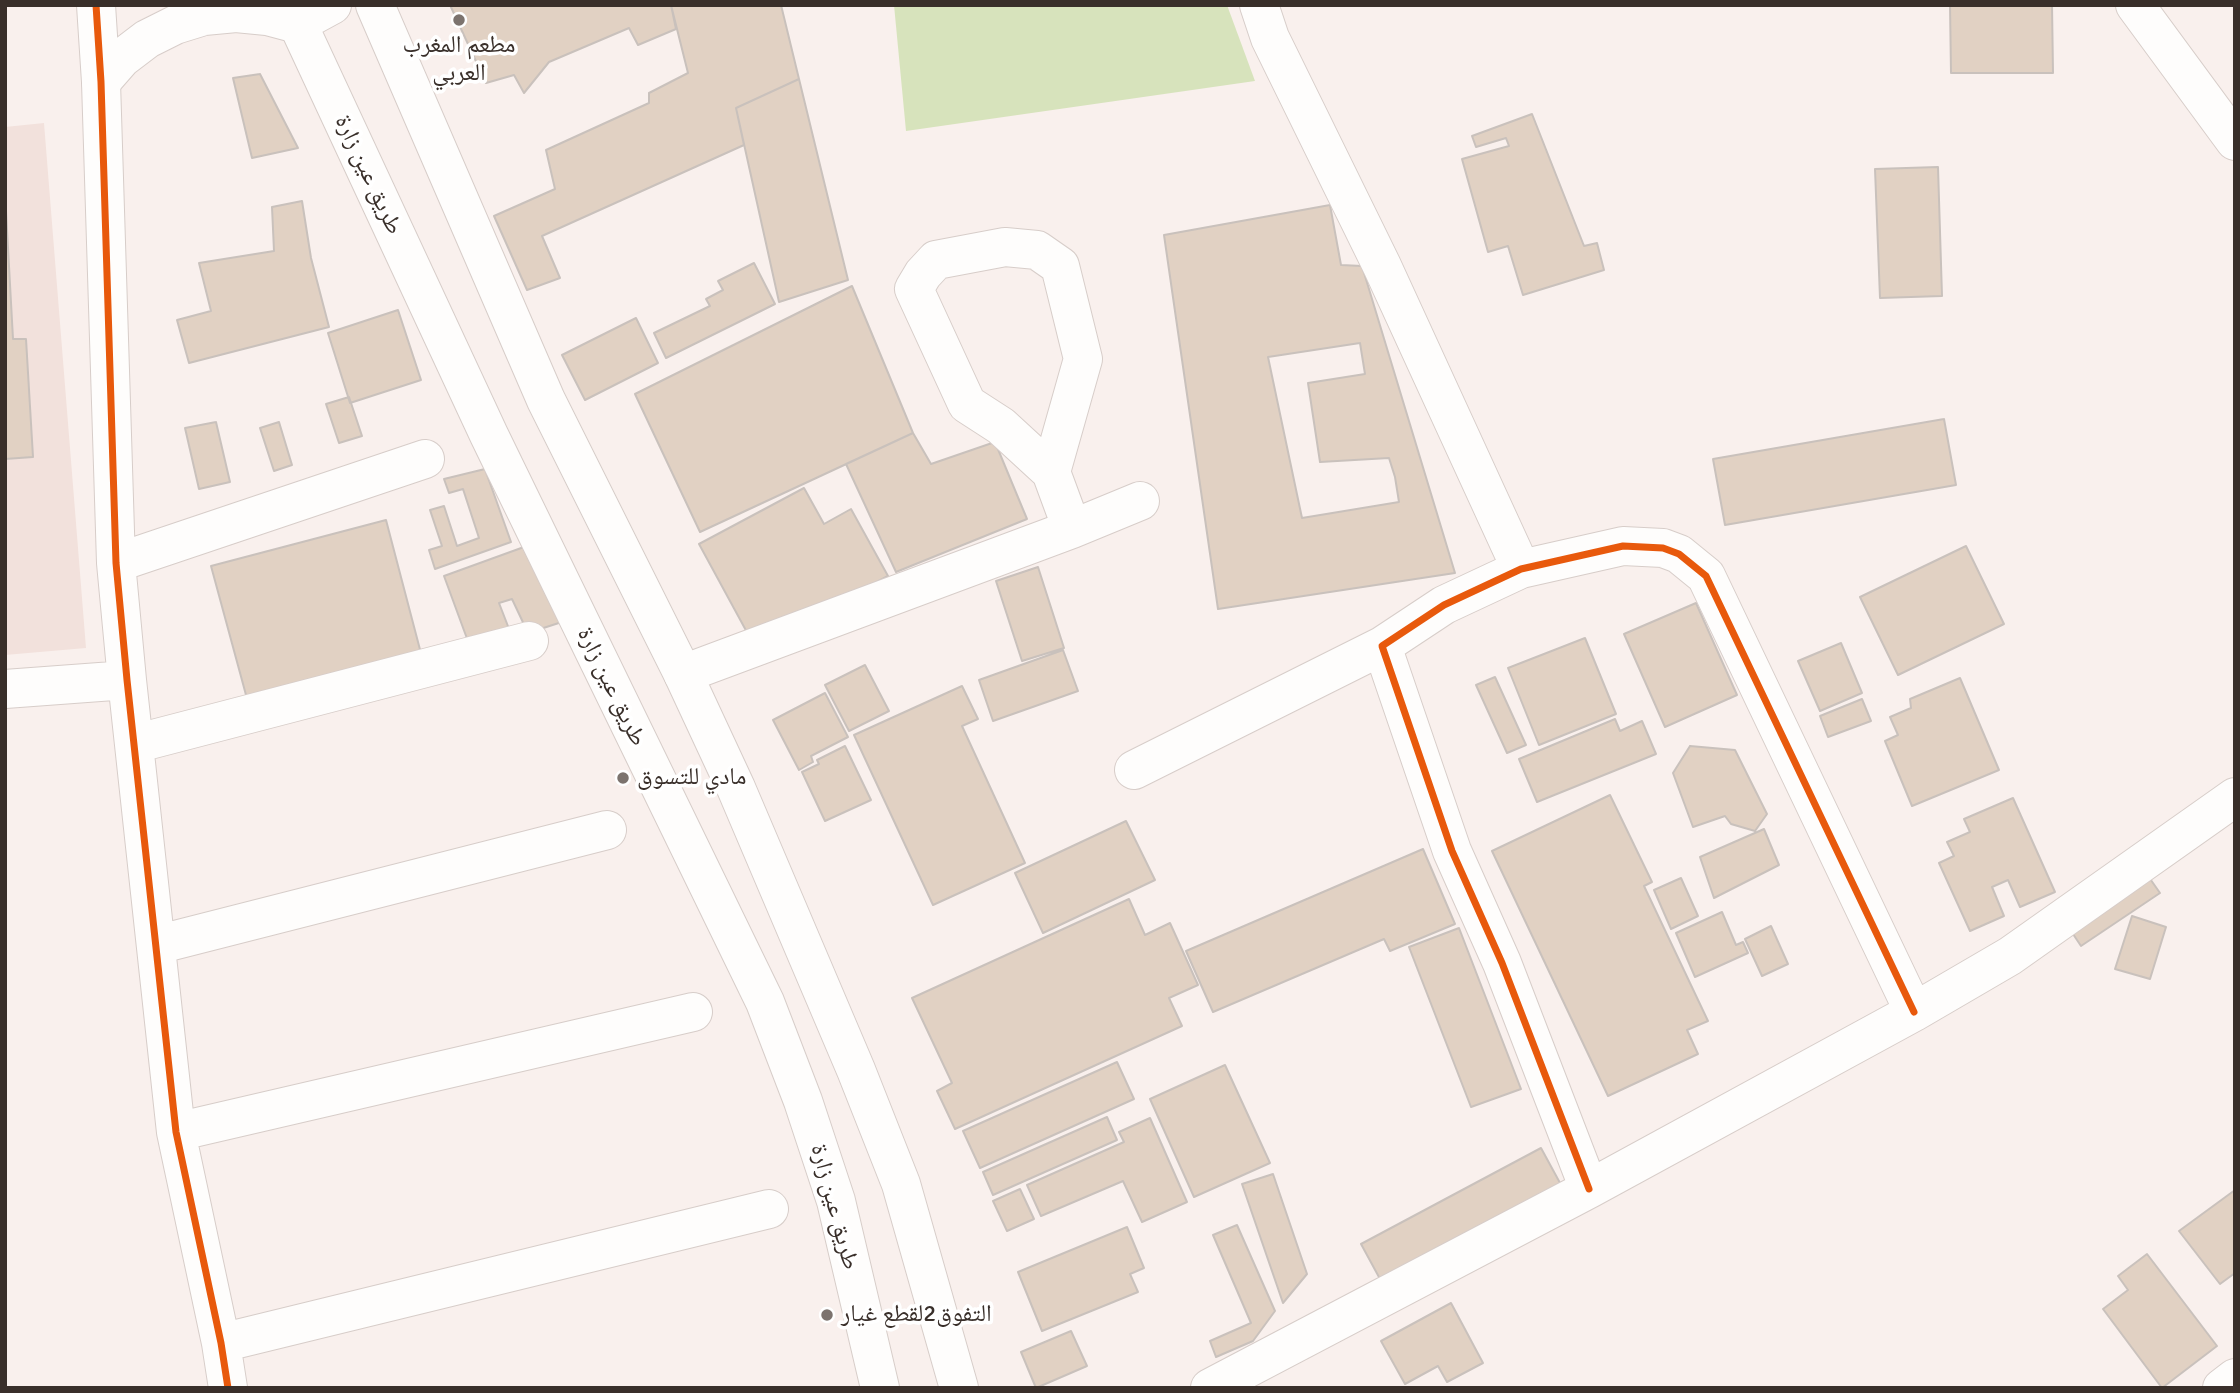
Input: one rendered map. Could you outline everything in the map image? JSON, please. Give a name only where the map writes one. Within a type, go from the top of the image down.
[{"type":"street","points":[[102,82],[122,58],[147,39],[174,25],[205,16],[236,13],[267,16],[293,14],[332,5]]},
{"type":"street","points":[[375,5],[546,400],[683,674],[736,788],[861,1083],[901,1184],[959,1388]]},
{"type":"street","points":[[1259,5],[1270,38],[1382,266],[1521,569]]},
{"type":"street","points":[[2135,5],[2235,141]]},
{"type":"street","points":[[101,10],[116,562],[176,1132],[228,1388]]},
{"type":"street","name":"طريق عين زارة","points":[[293,14],[489,435],[765,1002],[803,1101],[836,1201],[880,1388]]},
{"type":"street","points":[[1051,472],[1083,359],[1060,266],[1037,250],[1005,247],[936,260],[914,289],[967,404],[1001,426],[1051,472],[1072,529]]},
{"type":"street","points":[[116,562],[425,459]]},
{"type":"street","points":[[683,674],[1072,529],[1140,501]]},
{"type":"street","points":[[1134,770],[1382,646],[1444,606],[1521,569],[1623,547],[1663,548],[1679,554],[1706,576],[1913,1012]]},
{"type":"street","points":[[134,744],[529,641]]},
{"type":"street","points":[[1382,646],[1452,851],[1502,963],[1589,1189]]},
{"type":"street","points":[[5,689],[127,680]]},
{"type":"street","points":[[1210,1388],[1589,1189],[1913,1012],[2010,956],[2235,797]]},
{"type":"street","points":[[156,945],[607,830]]},
{"type":"street","points":[[176,1132],[693,1012]]},
{"type":"street","points":[[221,1343],[769,1209]]},
{"type":"street","points":[[2222,1388],[2235,1378]]},
{"type":"shaded area","points":[[44,123],[86,648],[5,655],[5,127]]},
{"type":"green space","points":[[894,5],[1227,5],[1255,81],[906,131]]},
{"type":"building","points":[[450,5],[671,5],[676,29],[638,45],[629,28],[549,62],[524,93],[514,75],[486,83]]},
{"type":"building","points":[[671,5],[781,5],[799,79],[736,108],[744,145],[542,236],[560,278],[527,290],[494,216],[555,189],[546,150],[649,103],[649,93],[688,73]]},
{"type":"building","points":[[1950,5],[2052,5],[2053,73],[1951,73]]},
{"type":"building","points":[[260,74],[298,148],[252,158],[233,78]]},
{"type":"building","points":[[799,79],[848,280],[779,302],[736,108]]},
{"type":"building","points":[[1532,114],[1584,246],[1597,243],[1604,270],[1523,295],[1508,246],[1488,252],[1462,159],[1509,146],[1506,138],[1476,147],[1472,136]]},
{"type":"building","points":[[1938,167],[1942,296],[1880,298],[1875,169]]},
{"type":"building","points":[[5,193],[13,339],[26,339],[33,457],[5,459]]},
{"type":"building","points":[[302,201],[311,258],[329,327],[189,363],[177,320],[211,311],[199,263],[274,251],[272,207]]},
{"type":"building","points":[[1330,205],[1341,265],[1362,266],[1455,573],[1218,609],[1164,235]]},
{"type":"building","points":[[754,263],[775,304],[666,358],[654,333],[710,306],[706,299],[723,290],[718,281]]},
{"type":"building","points":[[852,286],[913,433],[700,532],[635,394]]},
{"type":"building","points":[[398,310],[421,380],[350,403],[328,333]]},
{"type":"building","points":[[636,318],[658,363],[585,400],[562,355]]},
{"type":"building","points":[[1360,343],[1365,374],[1308,383],[1320,462],[1389,458],[1399,502],[1302,518],[1268,357]]},
{"type":"building","points":[[349,397],[362,436],[339,443],[326,404]]},
{"type":"building","points":[[1944,419],[1956,485],[1725,525],[1713,459]]},
{"type":"building","points":[[216,422],[230,482],[199,489],[185,428]]},
{"type":"building","points":[[279,422],[292,465],[274,471],[260,428]]},
{"type":"building","points":[[913,433],[931,464],[995,442],[1027,519],[896,572],[846,464]]},
{"type":"building","points":[[485,469],[511,542],[435,569],[429,550],[442,546],[430,510],[444,506],[457,546],[479,538],[463,489],[449,493],[444,479]]},
{"type":"building","points":[[804,488],[824,524],[851,509],[888,576],[755,647],[699,544]]},
{"type":"building","points":[[386,520],[423,661],[249,706],[211,566]]},
{"type":"building","points":[[535,543],[568,620],[528,633],[512,599],[499,603],[511,634],[469,644],[444,576]]},
{"type":"building","points":[[1966,546],[2004,624],[1898,675],[1860,597]]},
{"type":"building","points":[[1038,567],[1064,648],[1022,661],[996,581]]},
{"type":"building","points":[[1696,603],[1737,695],[1665,727],[1624,634]]},
{"type":"building","points":[[1585,638],[1616,714],[1539,745],[1508,668]]},
{"type":"building","points":[[1841,643],[1862,693],[1820,711],[1798,661]]},
{"type":"building","points":[[1063,650],[1078,691],[993,721],[979,680]]},
{"type":"building","points":[[865,665],[889,711],[849,731],[825,685]]},
{"type":"building","points":[[1495,677],[1526,745],[1507,753],[1476,685]]},
{"type":"building","points":[[1960,678],[1999,770],[1912,806],[1885,741],[1898,735],[1890,717],[1911,708],[1910,699]]},
{"type":"building","points":[[962,686],[978,719],[962,726],[1025,863],[933,905],[854,735]]},
{"type":"building","points":[[825,693],[848,737],[811,756],[813,762],[799,770],[773,720]]},
{"type":"building","points":[[1862,699],[1871,721],[1828,737],[1820,716]]},
{"type":"building","points":[[1615,719],[1620,731],[1642,721],[1656,754],[1537,802],[1519,759]]},
{"type":"building","points":[[845,746],[871,800],[825,821],[802,772],[819,764],[817,760]]},
{"type":"building","points":[[1690,746],[1735,750],[1767,814],[1755,831],[1731,824],[1725,816],[1693,827],[1673,773]]},
{"type":"building","points":[[1610,795],[1652,882],[1644,886],[1708,1021],[1687,1030],[1698,1054],[1608,1096],[1492,851]]},
{"type":"building","points":[[2013,798],[2055,892],[2020,907],[2008,880],[1992,887],[2004,916],[1970,931],[1939,863],[1954,856],[1947,842],[1970,832],[1964,819]]},
{"type":"building","points":[[1126,821],[1155,880],[1043,933],[1015,873]]},
{"type":"building","points":[[1764,829],[1779,865],[1714,898],[1700,857]]},
{"type":"building","points":[[1423,849],[1455,924],[1390,951],[1384,939],[1213,1012],[1186,951]]},
{"type":"building","points":[[2139,863],[2160,893],[2081,946],[2061,916]]},
{"type":"building","points":[[1681,878],[1698,916],[1671,929],[1654,890]]},
{"type":"building","points":[[1129,899],[1145,935],[1170,923],[1198,985],[1169,998],[1182,1026],[955,1129],[937,1091],[952,1083],[912,998]]},
{"type":"building","points":[[1722,912],[1736,945],[1743,942],[1748,953],[1695,977],[1676,933]]},
{"type":"building","points":[[2132,916],[2166,927],[2150,979],[2115,969]]},
{"type":"building","points":[[1771,926],[1788,964],[1762,976],[1745,939]]},
{"type":"building","points":[[1459,928],[1521,1089],[1471,1107],[1409,947]]},
{"type":"building","points":[[1117,1062],[1134,1099],[980,1168],[963,1131]]},
{"type":"building","points":[[1225,1065],[1270,1163],[1194,1197],[1150,1099]]},
{"type":"building","points":[[1107,1117],[1117,1140],[993,1195],[983,1172]]},
{"type":"building","points":[[1150,1118],[1187,1202],[1142,1222],[1123,1181],[1041,1216],[1027,1185],[1124,1142],[1119,1132]]},
{"type":"building","points":[[1541,1148],[1566,1194],[1386,1290],[1361,1244]]},
{"type":"building","points":[[1273,1174],[1307,1274],[1283,1303],[1242,1184]]},
{"type":"building","points":[[1020,1189],[1034,1219],[1007,1231],[993,1201]]},
{"type":"building","points":[[2235,1190],[2235,1273],[2220,1284],[2179,1231]]},
{"type":"building","points":[[1237,1225],[1275,1311],[1253,1341],[1216,1357],[1210,1341],[1251,1323],[1213,1235]]},
{"type":"building","points":[[1127,1227],[1144,1268],[1130,1274],[1138,1292],[1042,1331],[1018,1272]]},
{"type":"building","points":[[2147,1254],[2217,1346],[2162,1388],[2103,1309],[2128,1290],[2118,1276]]},
{"type":"building","points":[[1451,1303],[1483,1363],[1447,1382],[1438,1366],[1405,1384],[1381,1341]]},
{"type":"building","points":[[1071,1331],[1087,1366],[1036,1388],[1021,1352]]},
{"type":"cycle path","points":[[96,5],[101,82],[116,563],[127,680],[176,1132],[228,1388]]},
{"type":"cycle path","points":[[1589,1189],[1502,963],[1452,851],[1382,646],[1444,605],[1521,569],[1623,546],[1663,548],[1679,554],[1706,576],[1914,1012]]},
{"type":"place","name":"مطعم المغرب العربي","points":[[459,20]]},
{"type":"place","name":"مادي للتسوق","points":[[623,778]]},
{"type":"place","name":"التفوق2لقطع غيار","points":[[827,1315]]}]
